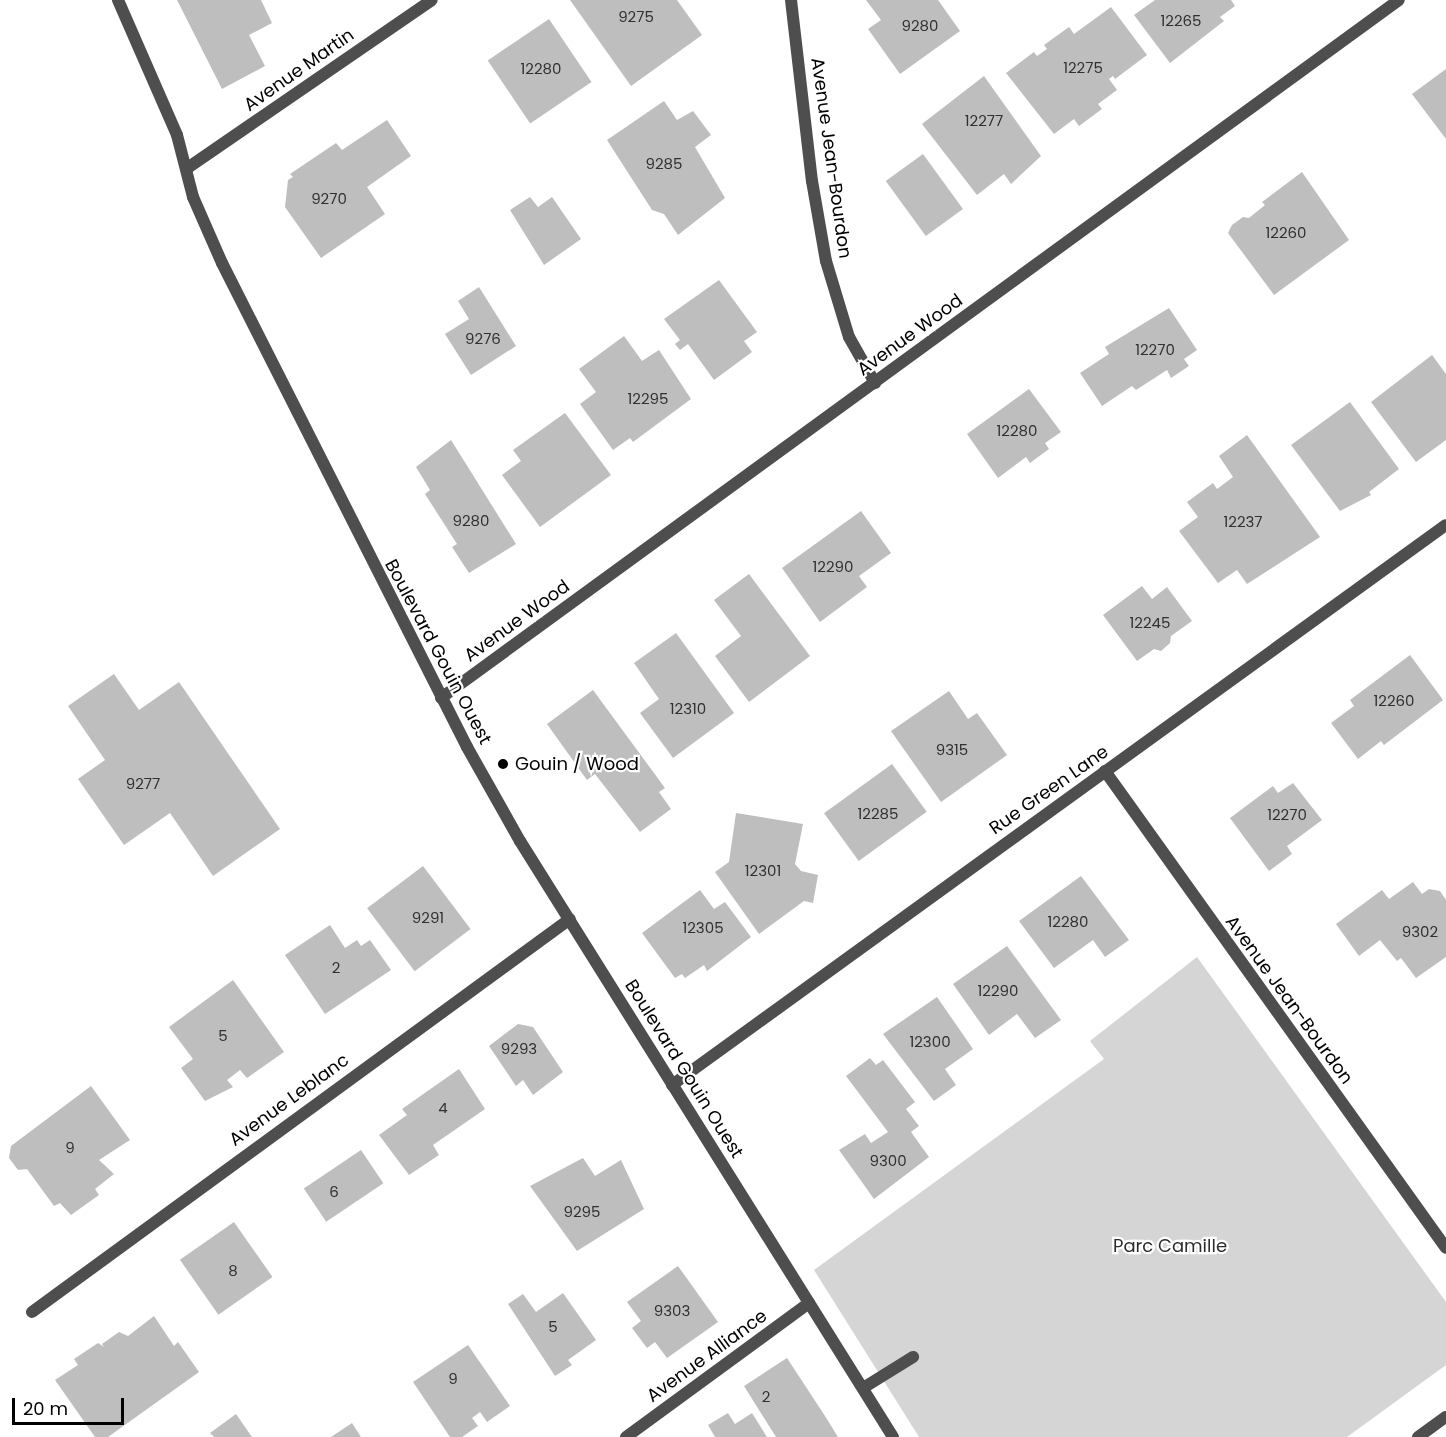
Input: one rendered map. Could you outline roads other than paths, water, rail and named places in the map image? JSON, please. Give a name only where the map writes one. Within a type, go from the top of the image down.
[{"type":"street","name":"Boulevard Gouin Ouest","points":[[118,0],[177,135],[193,197],[222,262],[441,698],[520,840],[893,1437]]},
{"type":"street","name":"Avenue Martin","points":[[186,169],[432,0]]},
{"type":"street","name":"Avenue Jean-Bourdon","points":[[791,0],[812,181],[826,261],[849,337],[875,383]]},
{"type":"street","name":"Avenue Wood","points":[[441,698],[1399,0]]},
{"type":"street","name":"Rue Green Lane","points":[[672,1084],[1446,525]]},
{"type":"street","name":"Avenue Jean-Bourdon","points":[[1105,771],[1446,1248]]},
{"type":"street","name":"Avenue Leblanc","points":[[32,1312],[570,919]]},
{"type":"street","name":"Avenue Alliance","points":[[626,1437],[809,1303]]},
{"type":"street","points":[[862,1388],[913,1357]]},
{"type":"street","points":[[1418,1437],[1446,1417]]},
{"type":"place","name":"Gouin / Wood","points":[[503,764]]},
{"type":"park label","name":"Parc Camille","points":[[1170,1246]]}]
